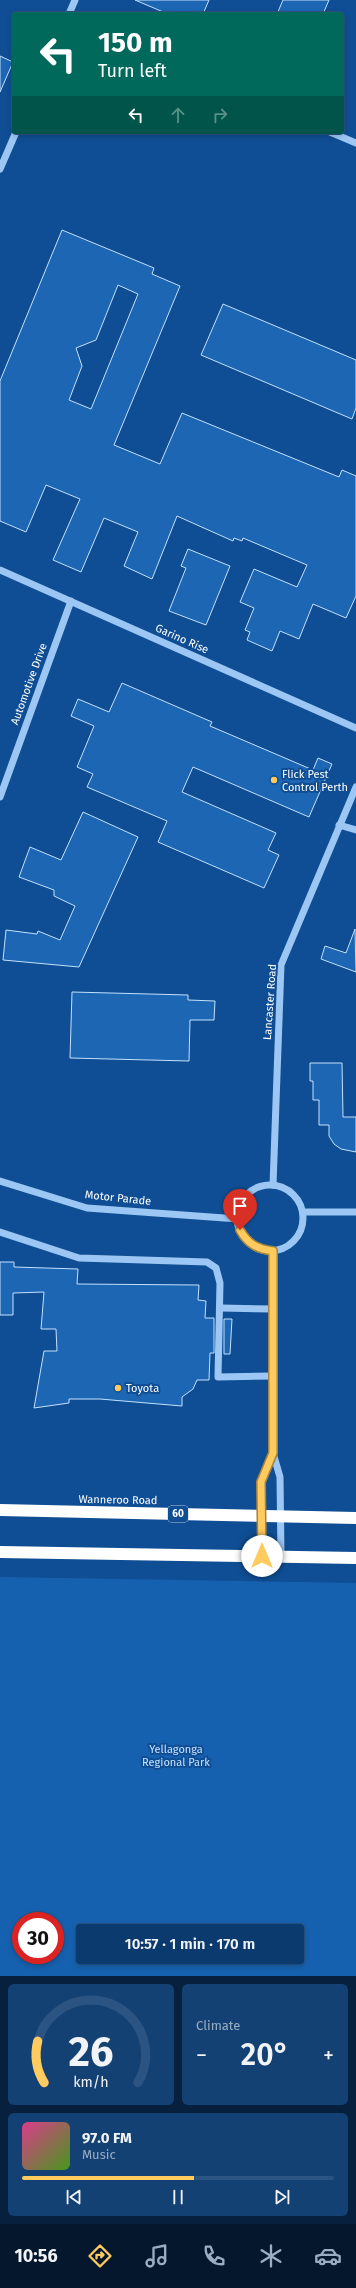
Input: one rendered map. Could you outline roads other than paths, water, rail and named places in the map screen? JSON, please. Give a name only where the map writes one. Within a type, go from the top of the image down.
[{"type":"highway","name":"Wanneroo Road","points":[[0,1510],[356,1518]]},
{"type":"highway","points":[[0,1552],[356,1558]]},
{"type":"street","points":[[70,12],[75,0]]},
{"type":"street","points":[[0,169],[15,134]]},
{"type":"street","points":[[335,134],[356,143]]},
{"type":"street","name":"Garino Rise","points":[[0,570],[356,728]]},
{"type":"street","name":"Automotive Drive","points":[[0,797],[71,601]]},
{"type":"street","name":"Lancaster Road","points":[[273,1185],[281,966],[356,787]]},
{"type":"street","points":[[339,825],[356,830]]},
{"type":"street","name":"Motor Parade","points":[[0,1181],[87,1208],[238,1219]]},
{"type":"street","points":[[273,1185],[284,1187],[293,1193],[303,1212],[303,1223],[293,1242],[284,1248],[273,1251],[263,1250],[253,1246],[245,1239],[240,1230],[238,1219],[239,1208],[244,1198],[252,1190],[262,1186],[273,1185]]},
{"type":"street","points":[[303,1212],[356,1212]]},
{"type":"street","points":[[0,1232],[79,1258],[207,1262],[216,1268],[220,1282],[221,1308],[218,1377],[273,1376]]},
{"type":"street","points":[[273,1251],[273,1453],[280,1477],[281,1556]]},
{"type":"street","points":[[221,1308],[273,1309]]},
{"type":"street","points":[[262,1556],[262,1480],[273,1453]]},
{"type":"place","name":"Flick Pest Control Perth","points":[[274,780]]},
{"type":"place","name":"Toyota","points":[[118,1388]]},
{"type":"park label","name":"Yellagonga Regional Park","points":[[176,1755]]}]
